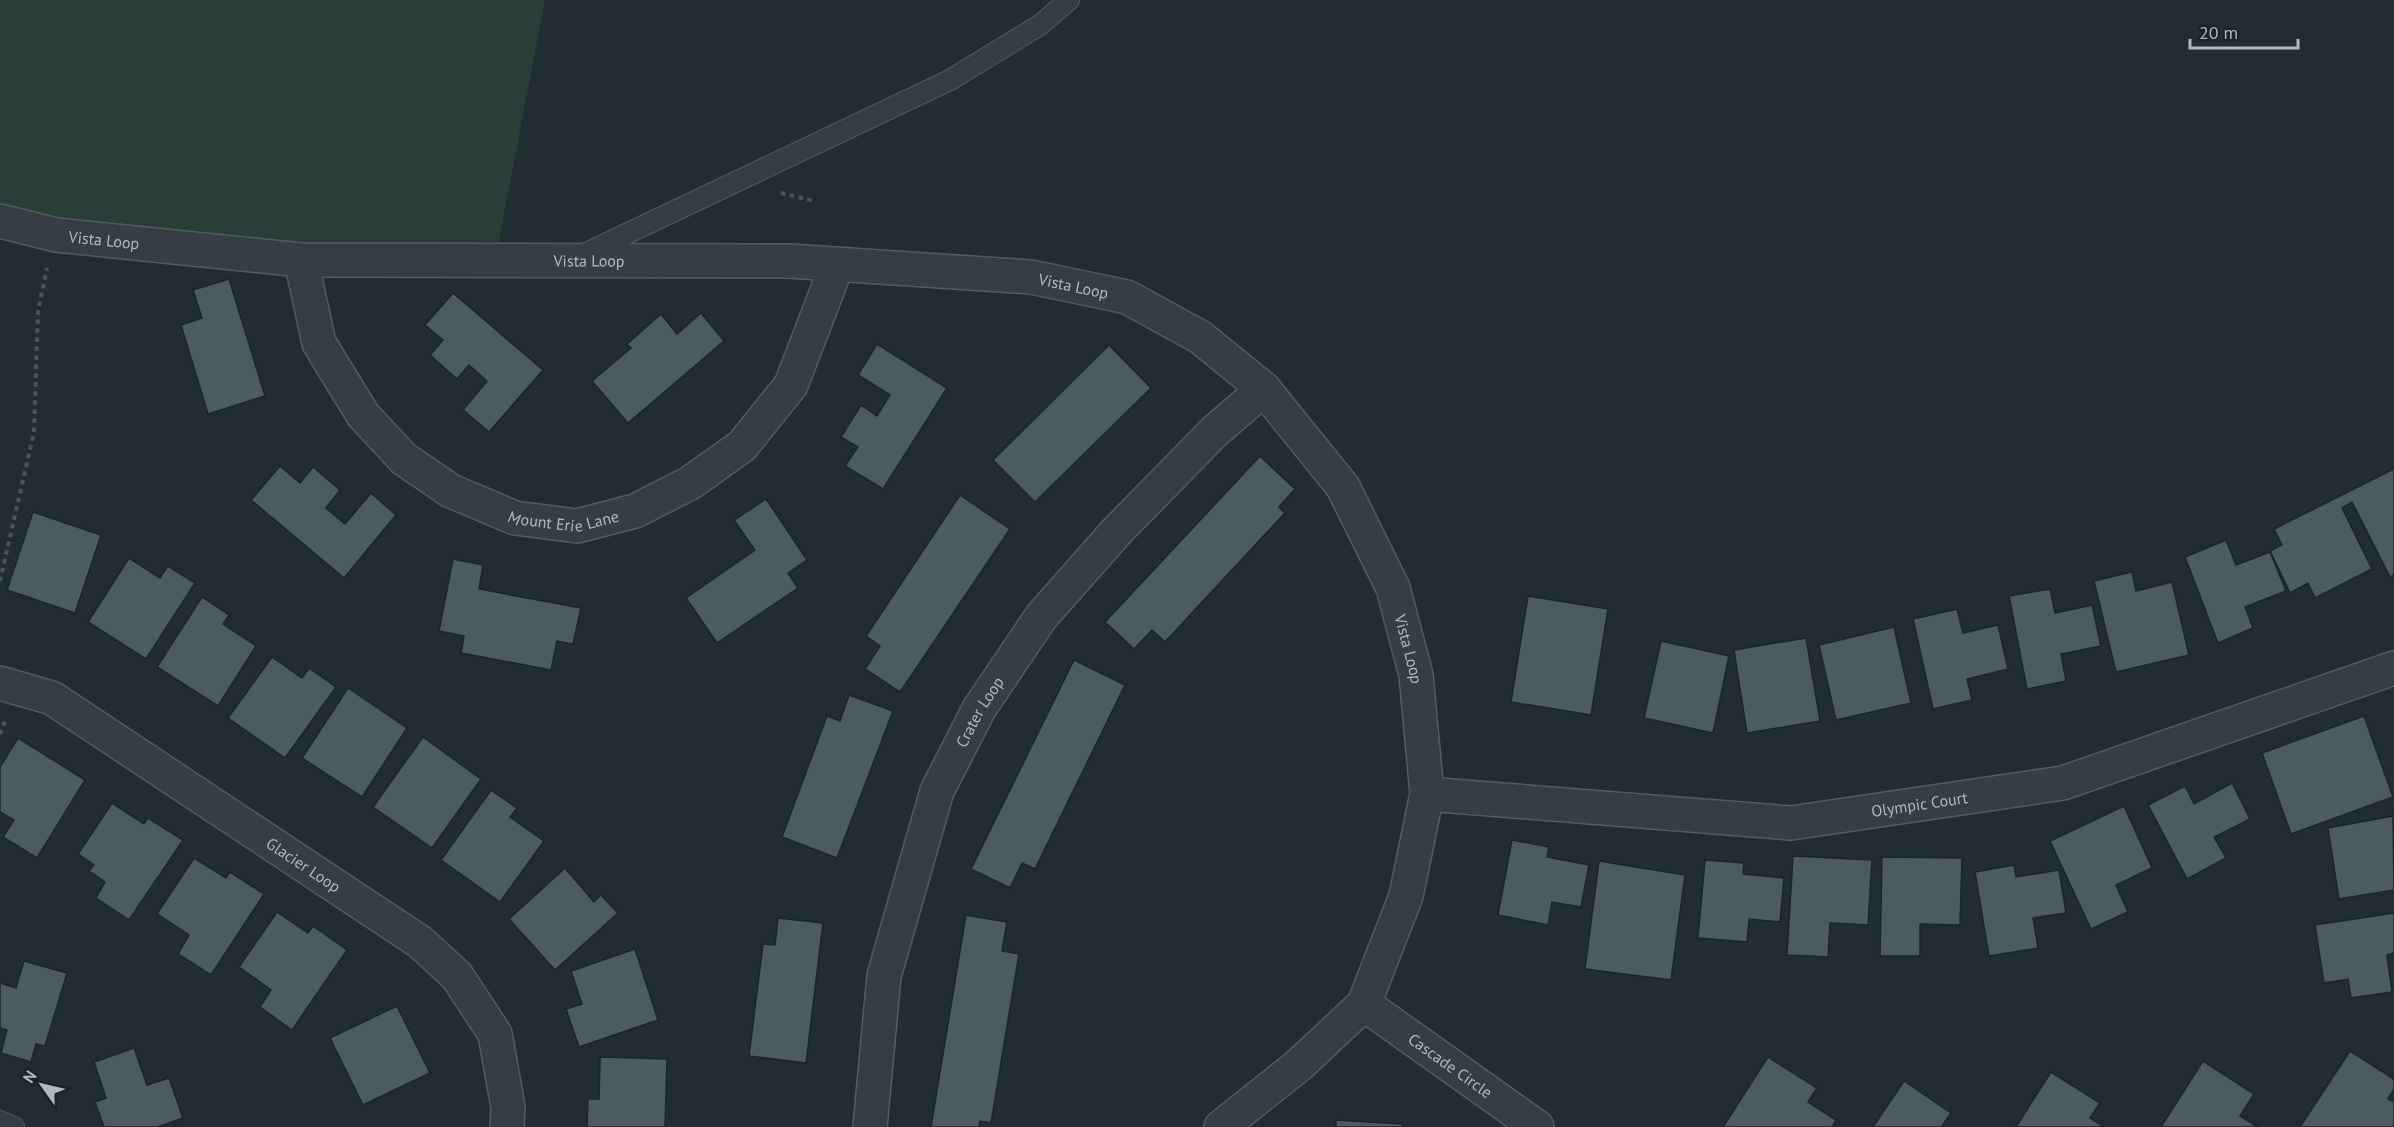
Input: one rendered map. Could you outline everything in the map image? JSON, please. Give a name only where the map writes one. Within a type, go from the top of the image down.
[{"type":"street","name":"Vista Loop","points":[[0,221],[56,235],[301,260],[789,261],[1031,277],[1127,297],[1200,337],[1264,389],[1343,487],[1393,588],[1416,675],[1427,794],[1406,896],[1364,1004],[1299,1065],[1221,1127]]},
{"type":"street","name":"Mount Erie Lane","points":[[301,260],[319,343],[363,415],[404,459],[451,491],[515,518],[577,526],[635,511],[690,483],[742,446],[791,385],[837,265]]},
{"type":"street","name":"Crater Loop","points":[[870,1127],[884,976],[937,791],[979,709],[1041,617],[1109,539],[1215,431],[1264,389]]},
{"type":"street","name":"Olympic Court","points":[[1427,794],[1791,823],[2063,783],[2394,668]]},
{"type":"street","name":"Glacier Loop","points":[[0,683],[52,698],[420,942],[457,976],[495,1035],[508,1107],[507,1127]]},
{"type":"street","name":"Cascade Circle","points":[[1364,1004],[1537,1127]]},
{"type":"lane","points":[[569,261],[950,81],[1040,25],[1069,0]]},
{"type":"lane","points":[[0,1121],[14,1127]]},
{"type":"path","points":[[0,580],[34,432],[38,311],[49,260]]},
{"type":"green space","points":[[0,0],[545,0],[495,261],[0,221]]},
{"type":"building","points":[[229,279],[265,396],[208,414],[181,325],[202,318],[193,290]]},
{"type":"building","points":[[453,293],[543,370],[489,432],[463,410],[487,381],[469,365],[457,379],[430,355],[443,340],[425,325]]},
{"type":"building","points":[[701,313],[724,341],[628,423],[592,381],[631,348],[627,344],[661,314],[677,334]]},
{"type":"building","points":[[877,344],[947,388],[883,489],[845,466],[858,447],[841,437],[861,405],[877,416],[890,395],[858,375]]},
{"type":"building","points":[[1109,345],[1151,388],[1035,502],[993,460]]},
{"type":"building","points":[[1260,456],[1295,489],[1279,507],[1285,513],[1165,642],[1152,630],[1134,649],[1105,622]]},
{"type":"building","points":[[280,466],[300,483],[313,467],[340,490],[326,508],[345,524],[371,493],[396,515],[344,578],[251,500]]},
{"type":"building","points":[[2394,469],[2394,575],[2390,577],[2352,502],[2342,508],[2372,569],[2315,598],[2308,583],[2290,593],[2270,551],[2282,545],[2274,529]]},
{"type":"building","points":[[960,495],[1010,529],[900,692],[865,669],[880,646],[866,636]]},
{"type":"building","points":[[766,499],[807,560],[788,573],[798,588],[717,643],[686,598],[755,550],[734,520]]},
{"type":"building","points":[[33,512],[101,535],[75,613],[7,590]]},
{"type":"building","points":[[2226,540],[2236,565],[2270,552],[2286,591],[2245,607],[2253,628],[2218,643],[2185,557]]},
{"type":"building","points":[[129,558],[160,578],[168,566],[195,583],[146,659],[88,622]]},
{"type":"building","points":[[453,559],[483,565],[479,589],[581,608],[573,644],[557,641],[551,670],[461,653],[464,636],[439,631]]},
{"type":"building","points":[[2132,572],[2136,591],[2172,582],[2189,655],[2116,672],[2094,581]]},
{"type":"building","points":[[2050,589],[2055,613],[2092,605],[2101,646],[2061,654],[2066,681],[2027,689],[2009,596]]},
{"type":"building","points":[[1528,596],[1608,609],[1591,715],[1511,702]]},
{"type":"building","points":[[202,597],[229,615],[223,624],[256,646],[218,706],[157,667]]},
{"type":"building","points":[[1957,609],[1963,633],[1998,625],[2008,669],[1967,679],[1972,700],[1933,709],[1913,619]]},
{"type":"building","points":[[1894,627],[1911,703],[1836,720],[1819,645]]},
{"type":"building","points":[[1806,638],[1820,721],[1747,733],[1734,650]]},
{"type":"building","points":[[1661,641],[1729,656],[1713,733],[1644,718]]},
{"type":"building","points":[[272,657],[302,678],[309,668],[336,687],[285,758],[228,718]]},
{"type":"building","points":[[1074,660],[1125,685],[1035,869],[1022,863],[1010,888],[971,869]]},
{"type":"building","points":[[348,688],[407,728],[362,797],[302,758]]},
{"type":"building","points":[[849,695],[893,711],[837,858],[782,837],[827,716],[840,721]]},
{"type":"building","points":[[2364,716],[2393,797],[2291,834],[2262,753]]},
{"type":"building","points":[[423,737],[481,779],[432,848],[373,807]]},
{"type":"building","points":[[18,738],[85,780],[37,858],[3,837],[14,820],[0,812],[0,767]]},
{"type":"building","points":[[2232,783],[2250,819],[2214,837],[2226,858],[2187,879],[2148,805],[2185,786],[2194,804]]},
{"type":"building","points":[[491,790],[517,808],[510,817],[544,841],[500,902],[441,860]]},
{"type":"building","points":[[112,803],[144,824],[148,818],[183,840],[129,920],[96,898],[105,882],[89,871],[94,865],[78,854]]},
{"type":"building","points":[[2124,806],[2152,868],[2116,885],[2128,912],[2091,929],[2050,841]]},
{"type":"building","points":[[2393,816],[2394,890],[2339,899],[2328,828]]},
{"type":"building","points":[[1512,840],[1549,847],[1547,857],[1589,865],[1581,907],[1552,902],[1548,925],[1498,915]]},
{"type":"building","points":[[1793,856],[1872,860],[1868,925],[1830,923],[1828,957],[1787,955]]},
{"type":"building","points":[[1882,857],[1962,858],[1960,925],[1920,924],[1920,956],[1880,956]]},
{"type":"building","points":[[194,858],[226,878],[230,872],[264,894],[211,975],[178,954],[189,935],[157,914]]},
{"type":"building","points":[[1705,860],[1744,863],[1743,874],[1784,878],[1780,922],[1749,919],[1747,942],[1698,938]]},
{"type":"building","points":[[1599,861],[1685,875],[1671,980],[1585,969]]},
{"type":"building","points":[[2014,865],[2016,877],[2059,870],[2066,913],[2033,918],[2038,948],[1989,956],[1975,872]]},
{"type":"building","points":[[565,868],[594,902],[601,895],[618,913],[555,970],[509,919]]},
{"type":"building","points":[[277,912],[308,933],[313,926],[347,950],[292,1030],[260,1007],[271,990],[239,967]]},
{"type":"building","points":[[2394,913],[2394,953],[2387,955],[2392,992],[2351,998],[2348,979],[2324,983],[2315,925]]},
{"type":"building","points":[[966,915],[1007,922],[1002,951],[1019,954],[991,1123],[980,1121],[979,1127],[931,1127]]},
{"type":"building","points":[[778,918],[823,923],[806,1063],[749,1056],[763,944],[775,945]]},
{"type":"building","points":[[635,949],[658,1020],[579,1047],[566,1009],[582,1004],[571,971]]},
{"type":"building","points":[[24,961],[67,973],[45,1046],[36,1044],[31,1062],[1,1053],[7,1030],[0,1028],[0,983],[16,988]]},
{"type":"building","points":[[397,1006],[430,1073],[363,1105],[330,1038]]},
{"type":"building","points":[[134,1048],[147,1085],[169,1078],[183,1118],[158,1127],[104,1127],[95,1102],[106,1098],[94,1062]]},
{"type":"building","points":[[2350,1051],[2394,1079],[2394,1089],[2388,1099],[2394,1102],[2394,1127],[2300,1127]]},
{"type":"building","points":[[600,1057],[667,1059],[665,1127],[587,1127],[588,1099],[599,1099]]},
{"type":"building","points":[[1768,1057],[1817,1088],[1808,1102],[1836,1120],[1832,1127],[1723,1127]]},
{"type":"building","points":[[2203,1061],[2254,1094],[2240,1116],[2258,1127],[2161,1127]]},
{"type":"building","points":[[2051,1072],[2100,1103],[2090,1118],[2104,1127],[2016,1127]]},
{"type":"building","points":[[1904,1081],[1951,1113],[1942,1126],[1944,1127],[1873,1127]]},
{"type":"building","points":[[1336,1120],[1403,1124],[1402,1127],[1336,1127]]}]
